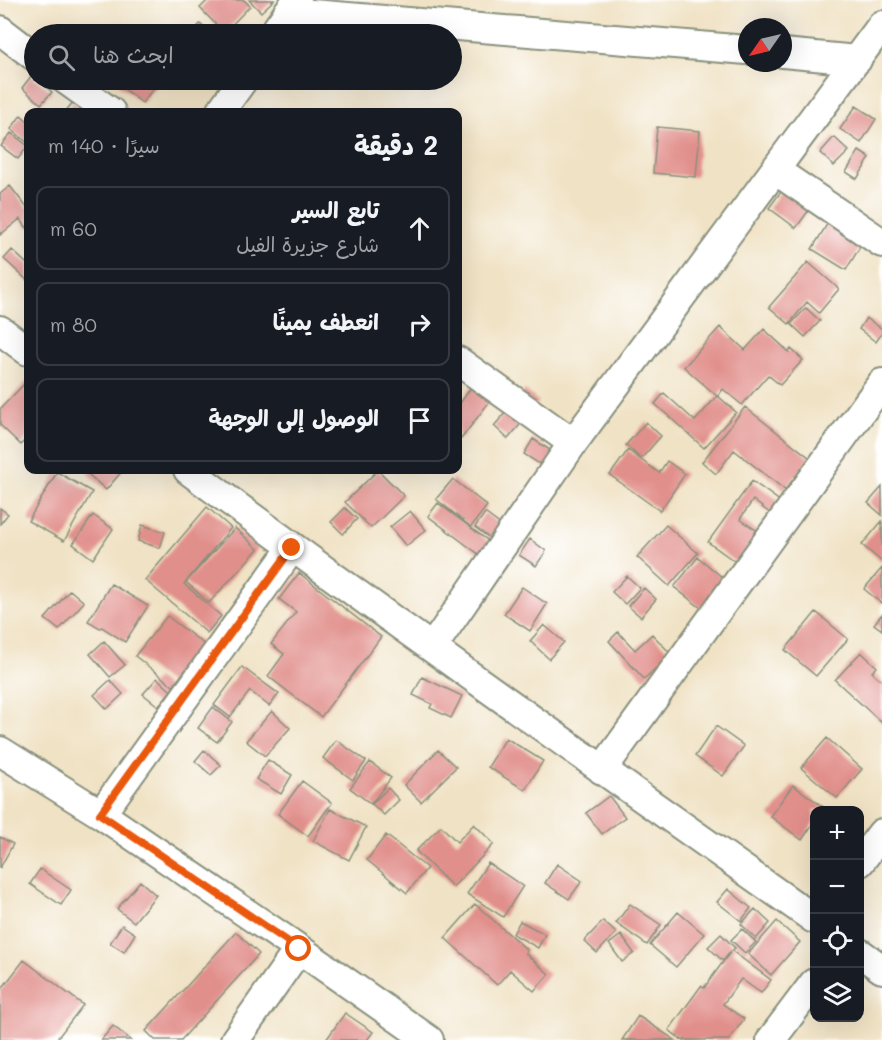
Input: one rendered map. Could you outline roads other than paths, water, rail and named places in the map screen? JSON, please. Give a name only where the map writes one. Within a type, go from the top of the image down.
[{"type":"street","points":[[286,16],[394,24]]},
{"type":"street","points":[[432,648],[573,443],[882,25]]},
{"type":"street","points":[[462,29],[738,49]]},
{"type":"street","points":[[0,30],[24,48]]},
{"type":"street","points":[[792,54],[856,60]]},
{"type":"street","points":[[80,90],[105,108]]},
{"type":"street","points":[[223,108],[236,90]]},
{"type":"street","points":[[775,170],[882,243]]},
{"type":"street","points":[[0,330],[24,348]]},
{"type":"street","points":[[462,365],[573,443]]},
{"type":"street","points":[[602,770],[882,383]]},
{"type":"street","points":[[193,474],[292,548],[810,916]]},
{"type":"street","points":[[100,814],[292,548]]},
{"type":"street","points":[[0,751],[100,814],[429,1040]]},
{"type":"street","points":[[862,860],[882,833]]},
{"type":"street","points":[[235,1040],[299,949]]},
{"type":"street","points":[[864,956],[882,969]]},
{"type":"street","points":[[771,1040],[810,988]]}]
